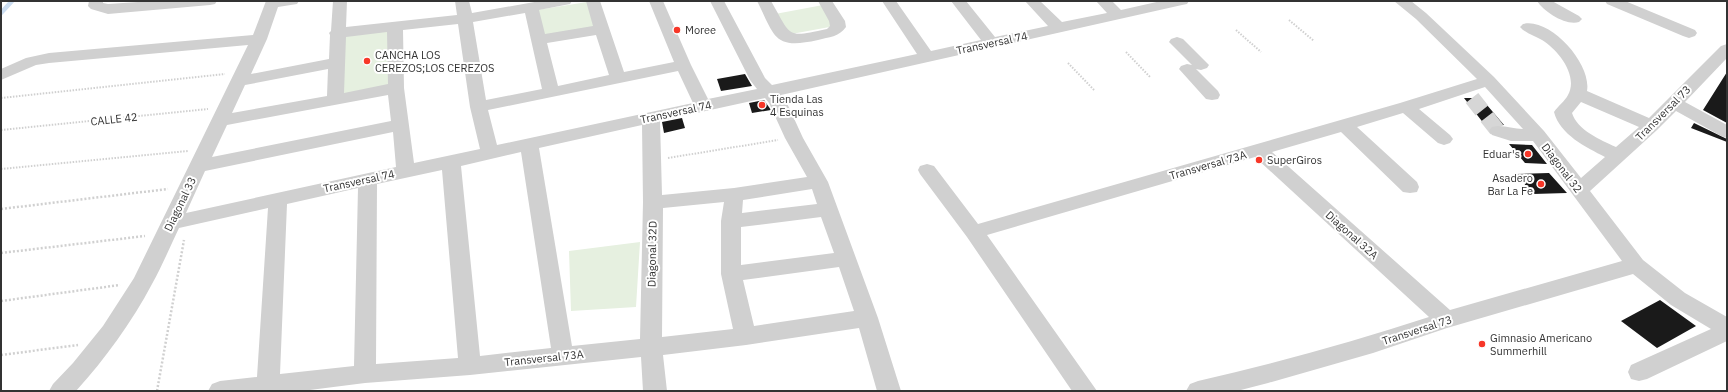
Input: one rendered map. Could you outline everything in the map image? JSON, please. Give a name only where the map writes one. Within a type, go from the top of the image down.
[{"type":"street","points":[[96,1],[96,6],[108,9],[210,1]]},
{"type":"street","points":[[273,2],[292,1]]},
{"type":"street","points":[[335,100],[337,33],[340,1]]},
{"type":"street","points":[[462,1],[479,107],[490,153]]},
{"type":"street","points":[[337,33],[395,28],[464,19],[565,1]]},
{"type":"street","points":[[593,1],[618,78]]},
{"type":"street","points":[[656,1],[683,65],[703,106]]},
{"type":"street","points":[[717,1],[758,80],[777,101],[794,138],[819,182],[867,318],[889,391]]},
{"type":"street","points":[[764,1],[782,34],[790,39],[832,32],[838,27],[837,21],[825,1]]},
{"type":"street","points":[[889,1],[926,57]]},
{"type":"street","points":[[958,1],[991,43]]},
{"type":"street","points":[[1032,1],[1059,28]]},
{"type":"street","points":[[1102,1],[1118,15]]},
{"type":"street","name":"Transversal 74","points":[[174,225],[278,199],[1118,15],[1162,3],[1182,1]]},
{"type":"street","name":"Diagonal 32","points":[[1401,1],[1421,16],[1491,85],[1538,135],[1636,265],[1678,299],[1727,328]]},
{"type":"street","points":[[1544,1],[1550,7],[1574,19]]},
{"type":"street","points":[[1612,1],[1689,33]]},
{"type":"street","name":"Diagonal 33","points":[[61,391],[81,370],[103,341],[143,282],[174,225],[189,186],[259,39],[273,2]]},
{"type":"street","points":[[531,7],[551,92]]},
{"type":"street","points":[[1528,27],[1546,36],[1565,52],[1578,76],[1578,94],[1563,112],[1565,120],[1588,140],[1618,156]]},
{"type":"street","points":[[395,28],[396,88],[406,171]]},
{"type":"street","points":[[538,40],[602,29]]},
{"type":"street","points":[[1,75],[32,61],[49,58],[259,39]]},
{"type":"street","points":[[1177,42],[1212,95]]},
{"type":"street","name":"Transversal 73","points":[[1579,190],[1651,126],[1727,49]]},
{"type":"street","points":[[241,76],[336,64]]},
{"type":"street","points":[[479,107],[683,65]]},
{"type":"street","points":[[1472,98],[1475,94],[1491,85]]},
{"type":"street","name":"Transversal 73A","points":[[974,232],[1259,150],[1343,124],[1491,85]]},
{"type":"street","points":[[223,114],[335,100],[396,88]]},
{"type":"street","points":[[1578,94],[1651,126]]},
{"type":"street","points":[[1674,103],[1727,132]]},
{"type":"street","points":[[1406,107],[1444,139]]},
{"type":"street","name":"Diagonal 32D","points":[[651,118],[653,202],[651,347],[655,391]]},
{"type":"street","points":[[1343,124],[1410,187]]},
{"type":"street","points":[[202,158],[401,125]]},
{"type":"street","points":[[1498,131],[1511,135],[1538,135]]},
{"type":"street","points":[[529,144],[563,356]]},
{"type":"street","name":"Diagonal 32A","points":[[1259,150],[1446,320]]},
{"type":"street","points":[[451,162],[470,366]]},
{"type":"street","points":[[927,170],[974,232],[1085,391]]},
{"type":"street","points":[[365,374],[368,180]]},
{"type":"street","points":[[653,202],[734,195],[819,182]]},
{"type":"street","points":[[734,195],[731,221],[731,274],[746,336]]},
{"type":"street","points":[[268,385],[278,199]]},
{"type":"street","points":[[731,221],[828,209]]},
{"type":"street","points":[[731,274],[846,259]]},
{"type":"street","name":"Transversal 73","points":[[1198,391],[1268,374],[1358,349],[1446,320],[1636,265]]},
{"type":"street","name":"Transversal 73A","points":[[220,391],[365,374],[470,366],[651,347],[746,336],[867,318]]},
{"type":"street","points":[[1639,372],[1714,338],[1727,328]]},
{"type":"path","points":[[1289,20],[1314,41]]},
{"type":"path","points":[[1236,30],[1261,52]]},
{"type":"path","points":[[1126,52],[1150,77]]},
{"type":"path","points":[[1068,64],[1095,91]]},
{"type":"path","points":[[1,98],[241,76]]},
{"type":"path","name":"CALLE 42","points":[[1,130],[223,114]]},
{"type":"path","points":[[663,158],[785,139]]},
{"type":"path","points":[[1,169],[202,158]]},
{"type":"path","points":[[1,209],[189,186]]},
{"type":"path","points":[[1,253],[174,225],[156,391]]},
{"type":"path","points":[[1,301],[143,282]]},
{"type":"path","points":[[1,355],[103,341]]},
{"type":"green space","points":[[587,2],[596,27],[543,38],[537,10]]},
{"type":"green space","points":[[823,5],[835,26],[786,35],[775,14]]},
{"type":"green space","points":[[393,30],[393,85],[341,95],[341,35]]},
{"type":"green space","points":[[640,242],[636,307],[571,311],[569,251]]},
{"type":"building","points":[[1727,72],[1727,123],[1703,110]]},
{"type":"building","points":[[745,74],[752,86],[721,91],[717,79]]},
{"type":"building","points":[[1464,98],[1481,98],[1504,125],[1492,126],[1488,129]]},
{"type":"building","name":"Tienda Las 4 Esquinas","points":[[764,100],[771,110],[752,113],[749,103]]},
{"type":"building","points":[[682,118],[685,128],[664,133],[662,122]]},
{"type":"building","points":[[1694,123],[1727,139],[1727,142],[1691,128]]},
{"type":"building","name":"Eduar's","points":[[1509,144],[1532,145],[1547,164],[1525,163]]},
{"type":"building","name":"Asadero Bar La Fe","points":[[1549,173],[1567,193],[1533,194],[1516,174]]},
{"type":"building","points":[[1660,300],[1696,326],[1657,348],[1621,321]]},
{"type":"waterway","points":[[1,13],[12,1]]},
{"type":"tunnel","points":[[1472,98],[1498,131]]},
{"type":"place","name":"Moree","points":[[677,30]]},
{"type":"place","name":"CANCHA LOS CEREZOS;LOS CEREZOS","points":[[367,61]]},
{"type":"place","name":"Tienda Las 4 Esquinas","points":[[762,105]]},
{"type":"place","name":"Eduar's","points":[[1528,154]]},
{"type":"place","name":"SuperGiros","points":[[1259,160]]},
{"type":"place","name":"Asadero Bar La Fe","points":[[1541,184]]},
{"type":"place","name":"Gimnasio Americano Summerhill","points":[[1482,344]]}]
